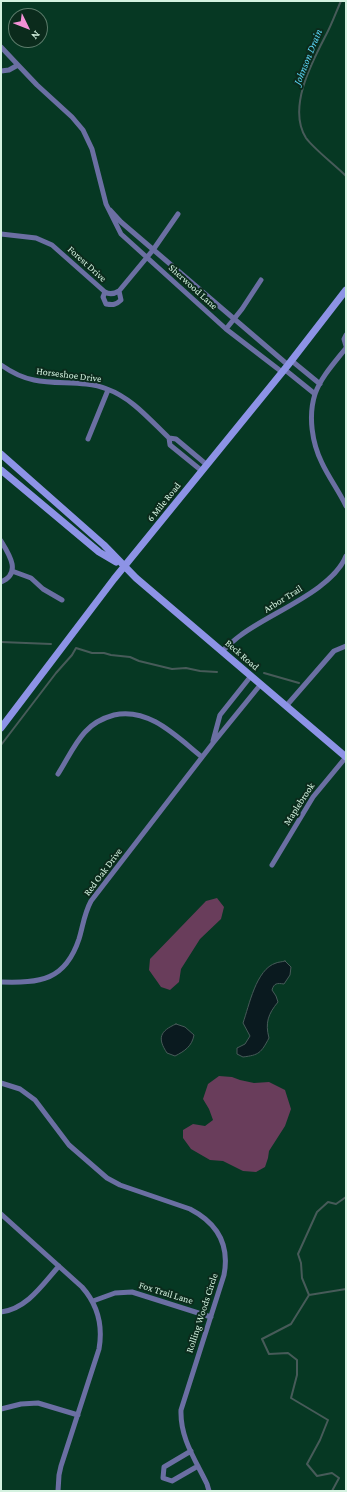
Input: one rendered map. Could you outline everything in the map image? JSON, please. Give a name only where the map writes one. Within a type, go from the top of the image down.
[{"type":"main road","name":"6 Mile Road","points":[[1,728],[86,616],[346,290]]},
{"type":"main road","name":"Beck Road","points":[[1,454],[104,545],[125,568],[346,757]]},
{"type":"main road","name":"Beck Road","points":[[1,470],[100,552],[125,568]]},
{"type":"street","name":"Sherwood Lane","points":[[1,47],[37,85],[72,117],[83,130],[92,149],[106,204],[121,234],[226,329],[286,367]]},
{"type":"street","points":[[1,72],[18,65]]},
{"type":"street","name":"Sherwood Lane","points":[[106,204],[121,222],[286,367]]},
{"type":"street","points":[[104,292],[103,297],[106,304],[118,304],[121,300],[119,291],[153,250],[178,214]]},
{"type":"street","name":"Forest Drive","points":[[1,234],[36,238],[48,243],[59,251],[104,292],[109,294],[119,291]]},
{"type":"street","points":[[226,329],[261,280]]},
{"type":"street","points":[[346,335],[344,339],[346,347],[326,374],[315,394],[312,422],[316,446],[322,464],[346,506]]},
{"type":"street","name":"Horseshoe Drive","points":[[1,365],[9,371],[34,380],[92,385],[108,390],[130,402],[169,438],[176,439],[207,465]]},
{"type":"street","points":[[286,367],[320,384]]},
{"type":"street","points":[[286,367],[315,394]]},
{"type":"street","points":[[88,439],[108,390]]},
{"type":"street","name":"Horseshoe Drive","points":[[169,438],[170,445],[202,471]]},
{"type":"street","points":[[1,541],[13,563],[10,576],[1,582]]},
{"type":"street","name":"Arbor Trail","points":[[222,651],[241,635],[322,584],[335,574],[346,556]]},
{"type":"street","points":[[12,572],[31,578],[43,589],[62,600]]},
{"type":"street","points":[[287,705],[334,651],[346,646]]},
{"type":"street","name":"Red Oak Drive","points":[[213,743],[220,715],[251,676]]},
{"type":"street","name":"Red Oak Drive","points":[[1,982],[26,982],[42,980],[57,972],[67,963],[76,949],[84,917],[91,902],[202,757],[261,684]]},
{"type":"street","points":[[58,774],[84,733],[90,727],[109,716],[121,714],[139,715],[154,721],[202,757]]},
{"type":"street","name":"Maplebrook","points":[[272,865],[313,797],[346,757]]},
{"type":"street","name":"Rolling Woods Circle","points":[[1,1083],[20,1089],[35,1100],[69,1145],[107,1178],[120,1185],[190,1209],[199,1214],[214,1227],[220,1237],[224,1247],[226,1267],[181,1410],[182,1431],[209,1491]]},
{"type":"street","points":[[1,1214],[82,1287],[92,1301],[99,1320],[100,1342],[97,1356],[61,1466],[58,1491]]},
{"type":"street","points":[[1,1312],[16,1308],[26,1301],[59,1266]]},
{"type":"street","name":"Fox Trail Lane","points":[[92,1301],[115,1293],[132,1292],[211,1317]]},
{"type":"street","points":[[1,1409],[21,1404],[38,1404],[78,1415]]},
{"type":"street","points":[[191,1451],[164,1467],[164,1478],[172,1481],[198,1466]]},
{"type":"shaded area","points":[[217,898],[224,907],[221,919],[200,939],[181,969],[179,982],[170,990],[161,987],[149,970],[150,959],[206,901]]},
{"type":"shaded area","points":[[285,961],[291,967],[290,975],[284,984],[276,984],[272,990],[278,1002],[267,1023],[269,1038],[259,1052],[243,1057],[237,1054],[237,1048],[245,1044],[250,1036],[243,1023],[254,989],[258,980],[269,967]]},
{"type":"shaded area","points":[[176,1024],[185,1027],[194,1035],[188,1048],[175,1056],[167,1053],[161,1039],[163,1032],[166,1029]]},
{"type":"shaded area","points":[[219,1076],[232,1077],[254,1083],[269,1082],[285,1090],[291,1109],[285,1126],[269,1151],[265,1167],[256,1172],[243,1171],[223,1161],[210,1160],[191,1149],[183,1138],[183,1130],[193,1124],[205,1126],[213,1120],[203,1099],[208,1084]]},
{"type":"waterway","name":"Johnson Drain","points":[[341,1],[314,58],[300,99],[299,113],[301,126],[306,138],[346,176]]},
{"type":"waterway","points":[[1,642],[51,644]]},
{"type":"waterway","points":[[1,745],[76,648],[92,653],[104,653],[130,657],[139,661],[172,669],[186,668],[217,672]]},
{"type":"waterway","points":[[264,673],[299,683]]},
{"type":"waterway","name":"Johnson Drain","points":[[309,1295],[302,1278],[301,1263],[298,1254],[317,1212],[328,1202],[336,1204],[346,1197]]},
{"type":"waterway","points":[[309,1295],[346,1289]]},
{"type":"waterway","name":"Johnson Drain","points":[[309,1295],[291,1324],[262,1339],[269,1354],[288,1353],[297,1360],[297,1375],[291,1398],[328,1420],[320,1440],[307,1464],[317,1476],[332,1473],[339,1478],[332,1491]]}]
